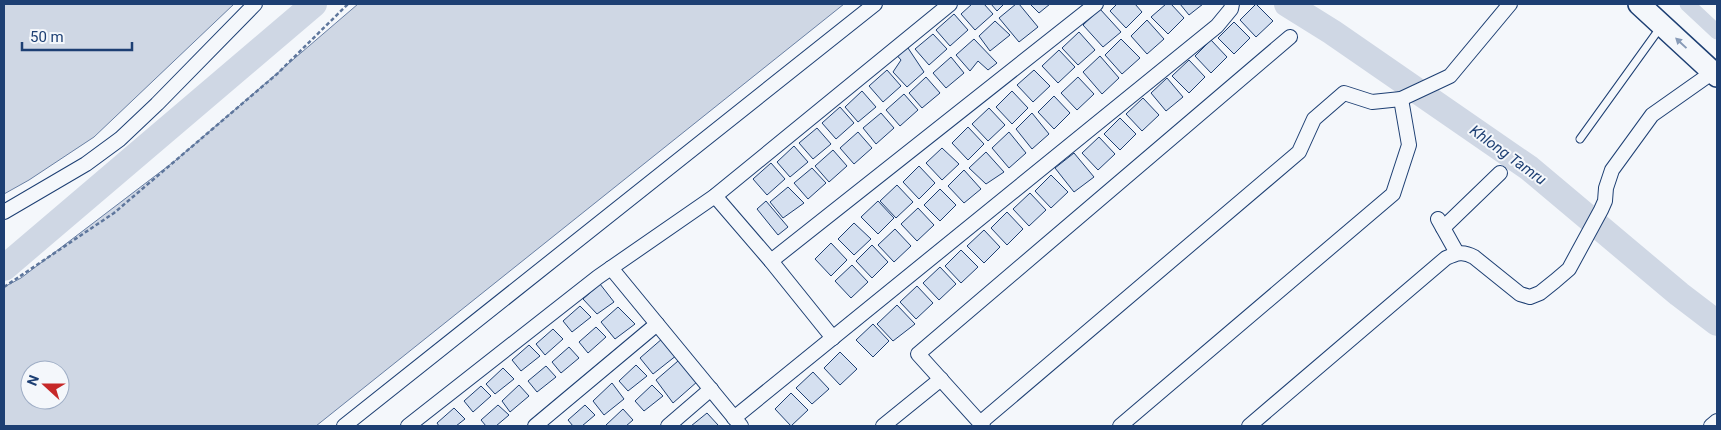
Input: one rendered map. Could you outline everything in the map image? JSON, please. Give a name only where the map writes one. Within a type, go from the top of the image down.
[{"type":"main road","points":[[1638,4],[1715,74]]},
{"type":"street","points":[[4,212],[86,164],[120,139],[255,4]]},
{"type":"street","points":[[344,426],[875,4]]},
{"type":"street","points":[[408,426],[611,268],[714,196],[950,4]]},
{"type":"street","points":[[771,261],[1096,4]]},
{"type":"street","points":[[611,268],[738,422],[833,338],[1217,26],[1231,9],[1232,4]]},
{"type":"street","points":[[1290,37],[918,354],[981,425],[1299,152],[1314,119],[1344,94],[1372,102],[1401,99],[1450,76],[1510,4]]},
{"type":"street","points":[[1249,426],[1446,258],[1457,253],[1466,253],[1474,257],[1520,294],[1530,297],[1540,293],[1569,269],[1605,201],[1606,188],[1612,170],[1652,115],[1715,74]]},
{"type":"street","points":[[1120,426],[1393,194],[1408,145],[1401,99]]},
{"type":"street","points":[[1457,253],[1441,224],[1500,173]]},
{"type":"street","points":[[714,196],[771,261],[833,338]]},
{"type":"street","points":[[535,426],[657,324]]},
{"type":"street","points":[[883,426],[941,379]]},
{"type":"street","points":[[668,426],[711,389]]},
{"type":"street","points":[[1711,426],[1717,421]]},
{"type":"lane","points":[[1580,139],[1662,25]]},
{"type":"path","points":[[4,287],[114,213],[277,74],[348,4]]},
{"type":"shaded area","points":[[4,4],[234,4],[94,137],[29,180],[4,194]]},
{"type":"shaded area","points":[[358,4],[844,4],[316,426],[4,426],[4,287],[21,278],[176,160]]},
{"type":"building","points":[[972,4],[984,4],[993,14],[975,30],[961,14]]},
{"type":"building","points":[[991,4],[1004,4],[997,11]]},
{"type":"building","points":[[1016,4],[1019,4],[1038,27],[1019,42],[999,18]]},
{"type":"building","points":[[1030,4],[1050,4],[1039,13]]},
{"type":"building","points":[[1117,4],[1135,4],[1142,12],[1126,28],[1110,11]]},
{"type":"building","points":[[1166,4],[1171,4],[1184,18],[1168,34],[1151,17]]},
{"type":"building","points":[[1180,4],[1203,4],[1189,15]]},
{"type":"building","points":[[1256,4],[1273,21],[1256,37],[1240,20]]},
{"type":"building","points":[[1100,9],[1121,32],[1103,47],[1083,25]]},
{"type":"building","points":[[954,14],[968,30],[950,46],[936,30]]},
{"type":"building","points":[[1147,20],[1164,39],[1147,54],[1131,36]]},
{"type":"building","points":[[995,21],[1010,35],[990,51],[979,36]]},
{"type":"building","points":[[1234,22],[1250,38],[1234,54],[1218,38]]},
{"type":"building","points":[[1079,32],[1095,50],[1078,65],[1062,48]]},
{"type":"building","points":[[933,34],[947,49],[929,65],[915,49]]},
{"type":"building","points":[[974,39],[997,63],[988,70],[978,61],[970,71],[956,55]]},
{"type":"building","points":[[1121,39],[1140,58],[1122,74],[1105,55]]},
{"type":"building","points":[[1211,40],[1227,57],[1211,73],[1195,56]]},
{"type":"building","points":[[906,45],[924,72],[907,87],[893,72],[901,60],[894,52]]},
{"type":"building","points":[[1059,50],[1075,67],[1058,83],[1042,66]]},
{"type":"building","points":[[1100,56],[1119,78],[1102,94],[1083,72]]},
{"type":"building","points":[[951,57],[964,73],[946,88],[933,73]]},
{"type":"building","points":[[1189,60],[1205,77],[1189,93],[1172,76]]},
{"type":"building","points":[[887,70],[901,86],[883,102],[869,86]]},
{"type":"building","points":[[1034,70],[1050,86],[1033,102],[1017,85]]},
{"type":"building","points":[[926,77],[940,93],[922,108],[909,93]]},
{"type":"building","points":[[1078,77],[1094,94],[1077,110],[1061,93]]},
{"type":"building","points":[[1167,78],[1183,97],[1166,111],[1151,93]]},
{"type":"building","points":[[862,91],[876,107],[858,122],[845,107]]},
{"type":"building","points":[[1012,91],[1028,108],[1012,124],[996,107]]},
{"type":"building","points":[[904,94],[918,110],[900,126],[886,110]]},
{"type":"building","points":[[1054,96],[1070,113],[1054,129],[1038,112]]},
{"type":"building","points":[[1143,98],[1159,115],[1142,131],[1126,114]]},
{"type":"building","points":[[840,107],[854,123],[836,139],[822,123]]},
{"type":"building","points":[[989,108],[1005,125],[988,141],[972,124]]},
{"type":"building","points":[[881,113],[894,128],[876,144],[863,128]]},
{"type":"building","points":[[1032,113],[1049,134],[1032,149],[1016,129]]},
{"type":"building","points":[[1120,118],[1136,134],[1120,150],[1104,134]]},
{"type":"building","points":[[968,127],[984,144],[968,160],[952,143]]},
{"type":"building","points":[[817,128],[831,144],[813,159],[799,143]]},
{"type":"building","points":[[858,132],[872,148],[854,164],[840,148]]},
{"type":"building","points":[[1009,132],[1026,153],[1009,168],[992,148]]},
{"type":"building","points":[[1099,137],[1115,154],[1098,170],[1082,153]]},
{"type":"building","points":[[794,146],[808,162],[790,177],[777,162]]},
{"type":"building","points":[[942,148],[959,164],[942,180],[926,163]]},
{"type":"building","points":[[833,150],[847,166],[829,182],[815,166]]},
{"type":"building","points":[[986,152],[1004,172],[986,184],[969,168]]},
{"type":"building","points":[[1074,153],[1094,177],[1074,192],[1055,168]]},
{"type":"building","points":[[771,163],[785,179],[767,195],[753,179]]},
{"type":"building","points":[[919,166],[935,183],[919,199],[903,182]]},
{"type":"building","points":[[812,168],[826,183],[808,199],[794,183]]},
{"type":"building","points":[[964,170],[981,189],[964,203],[948,186]]},
{"type":"building","points":[[1051,175],[1068,192],[1051,208],[1035,191]]},
{"type":"building","points":[[897,185],[913,202],[896,218],[880,201]]},
{"type":"building","points":[[788,187],[804,203],[783,218],[770,202]]},
{"type":"building","points":[[940,189],[956,205],[940,221],[924,205]]},
{"type":"building","points":[[1030,193],[1046,210],[1029,226],[1013,209]]},
{"type":"building","points":[[766,201],[788,227],[778,235],[757,209]]},
{"type":"building","points":[[878,201],[894,218],[878,234],[861,217]]},
{"type":"building","points":[[918,208],[934,225],[917,241],[901,224]]},
{"type":"building","points":[[1007,212],[1023,229],[1007,245],[991,228]]},
{"type":"building","points":[[854,223],[871,239],[854,255],[838,239]]},
{"type":"building","points":[[895,229],[911,246],[894,262],[878,245]]},
{"type":"building","points":[[984,230],[1000,247],[984,263],[967,246]]},
{"type":"building","points":[[831,243],[847,260],[831,276],[815,259]]},
{"type":"building","points":[[872,245],[888,262],[872,278],[856,261]]},
{"type":"building","points":[[961,250],[978,267],[961,283],[945,266]]},
{"type":"building","points":[[852,265],[868,282],[851,298],[835,281]]},
{"type":"building","points":[[940,267],[956,284],[939,300],[923,283]]},
{"type":"building","points":[[600,284],[614,302],[597,314],[583,299]]},
{"type":"building","points":[[917,286],[933,303],[916,319],[900,302]]},
{"type":"building","points":[[897,305],[915,324],[893,341],[877,324]]},
{"type":"building","points":[[580,306],[591,317],[572,332],[563,321]]},
{"type":"building","points":[[618,307],[635,324],[615,339],[601,322]]},
{"type":"building","points":[[873,324],[889,341],[873,357],[856,340]]},
{"type":"building","points":[[596,327],[606,337],[588,353],[579,342]]},
{"type":"building","points":[[553,329],[563,339],[545,355],[536,344]]},
{"type":"building","points":[[663,338],[677,355],[653,374],[640,358]]},
{"type":"building","points":[[529,345],[540,356],[521,371],[512,360]]},
{"type":"building","points":[[569,347],[579,358],[561,373],[552,362]]},
{"type":"building","points":[[840,352],[857,369],[840,385],[824,368]]},
{"type":"building","points":[[678,361],[698,381],[673,403],[656,380]]},
{"type":"building","points":[[636,365],[647,376],[628,391],[619,381]]},
{"type":"building","points":[[546,366],[556,377],[537,392],[528,381]]},
{"type":"building","points":[[503,368],[514,379],[495,394],[486,384]]},
{"type":"building","points":[[813,372],[829,389],[812,404],[796,388]]},
{"type":"building","points":[[612,383],[624,399],[604,415],[593,401]]},
{"type":"building","points":[[519,385],[529,396],[510,412],[502,401]]},
{"type":"building","points":[[652,385],[663,396],[644,411],[635,401]]},
{"type":"building","points":[[481,386],[491,396],[473,412],[464,401]]},
{"type":"building","points":[[791,393],[808,410],[791,426],[775,409]]},
{"type":"building","points":[[498,405],[509,415],[496,426],[486,426],[481,420]]},
{"type":"building","points":[[585,405],[595,415],[582,426],[573,426],[568,420]]},
{"type":"building","points":[[454,408],[465,419],[456,426],[439,426],[437,423]]},
{"type":"building","points":[[623,409],[633,420],[626,426],[606,425]]},
{"type":"building","points":[[707,413],[718,425],[691,426]]},
{"type":"waterway","points":[[4,268],[314,4]]},
{"type":"waterway","name":"Khlong Tamru","points":[[1287,4],[1332,32],[1529,168],[1679,294],[1717,323]]},
{"type":"waterway","points":[[1687,4],[1717,32]]}]
